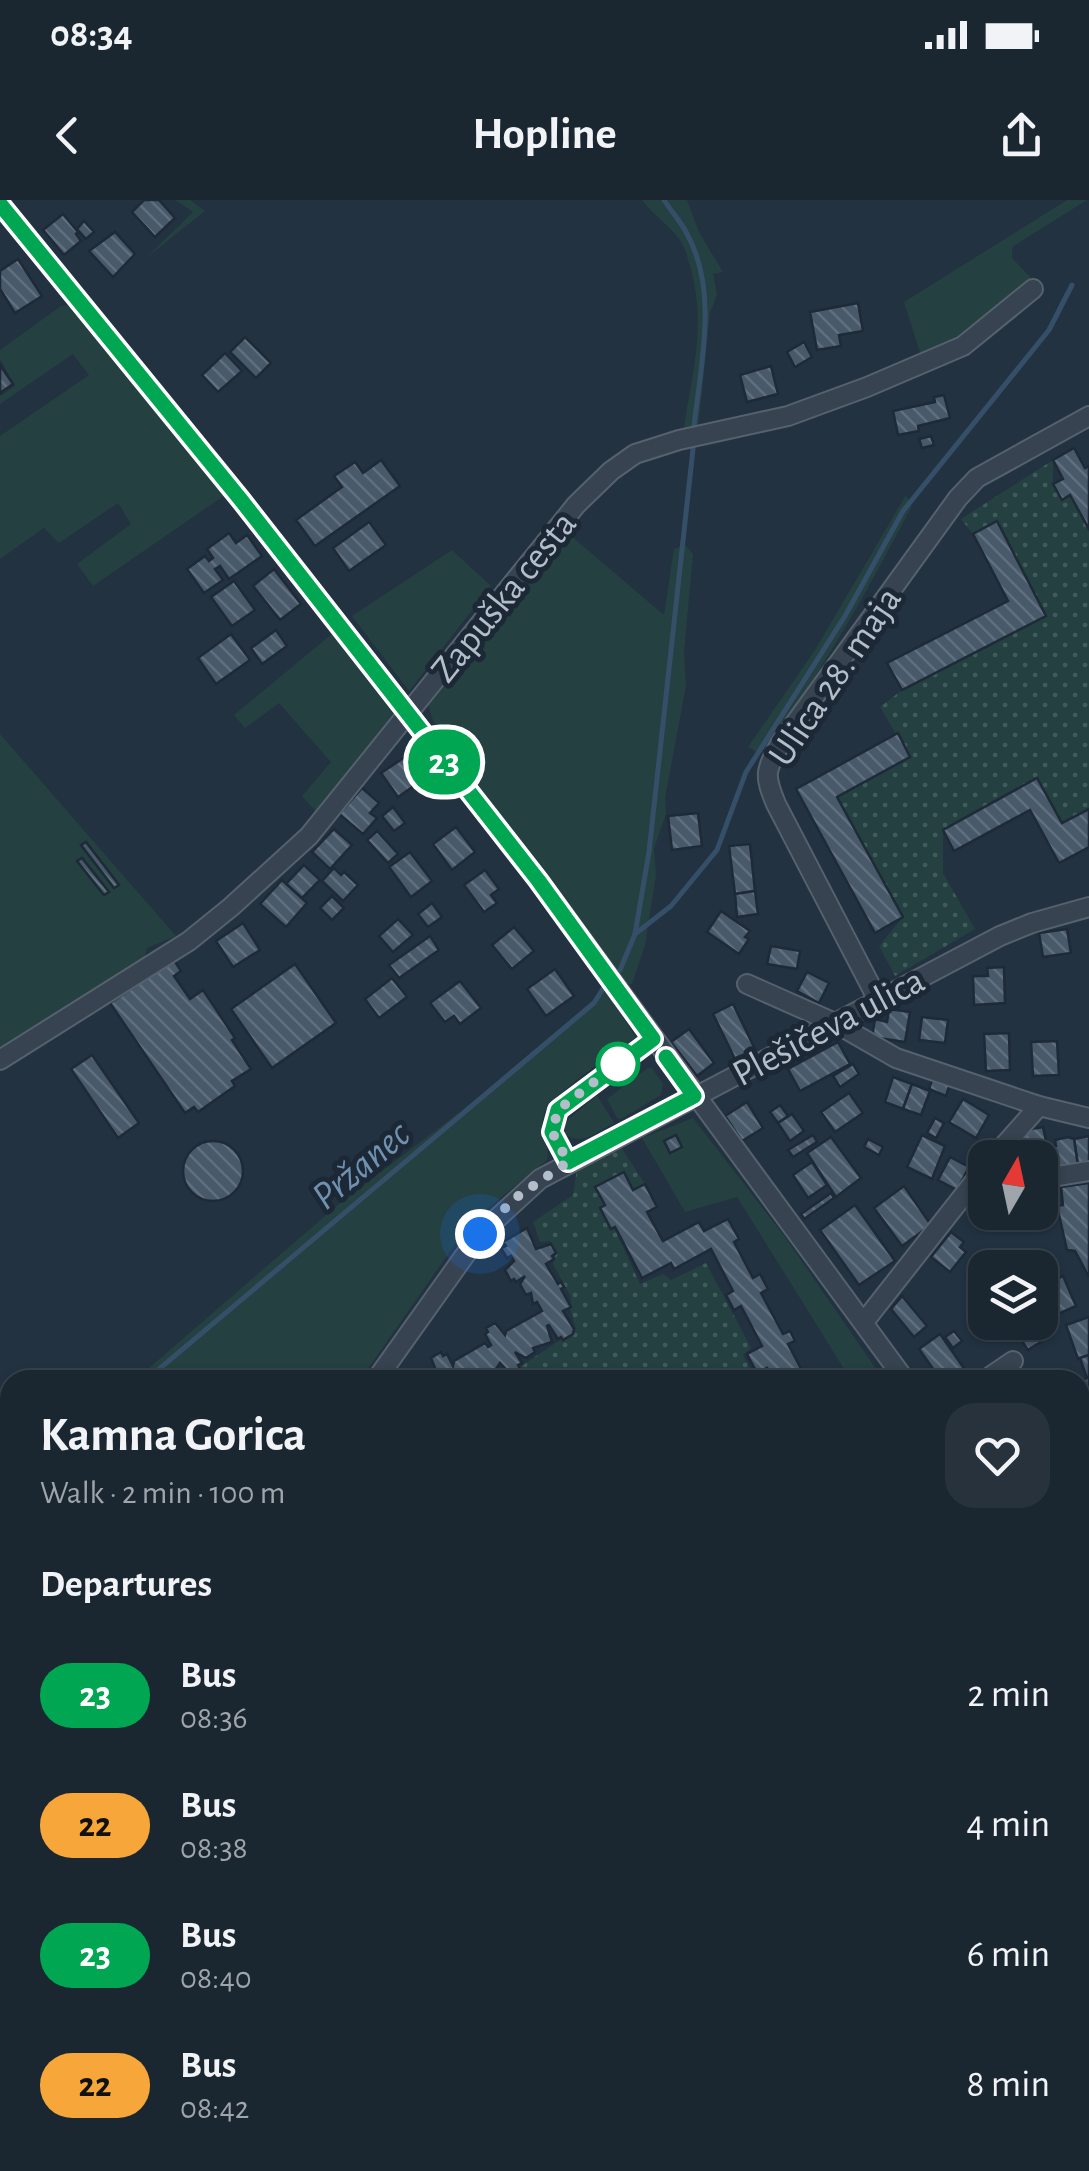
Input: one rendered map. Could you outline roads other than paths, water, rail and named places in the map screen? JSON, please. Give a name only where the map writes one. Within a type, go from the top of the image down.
[{"type":"street","points":[[0,204],[241,500],[598,960],[898,1370]]},
{"type":"street","name":"Zapuška cesta","points":[[0,1060],[189,940],[309,836],[576,505],[611,471],[635,454],[788,416],[910,370],[963,346],[1033,289]]},
{"type":"street","name":"Ulica 28. maja","points":[[878,1000],[776,804],[766,780],[767,768],[780,744],[958,498],[977,478],[1089,416]]},
{"type":"street","name":"Plešičeva ulica","points":[[383,1370],[480,1234],[514,1199],[568,1162],[1000,936],[1089,908]]},
{"type":"street","points":[[747,984],[837,1024],[896,1058],[1039,1106],[1089,1118]]},
{"type":"street","points":[[1009,1140],[1039,1106]]},
{"type":"street","points":[[1058,1176],[1089,1172]]},
{"type":"street","points":[[864,1322],[968,1190]]},
{"type":"street","points":[[999,1370],[1013,1361]]},
{"type":"lane","points":[[568,1162],[552,1132],[558,1110],[653,1039]]},
{"type":"waterway","name":"Pržanec","points":[[664,200],[686,232],[702,278],[705,327],[694,426]]},
{"type":"waterway","points":[[635,934],[671,906],[717,850],[746,772],[845,616],[903,511],[1049,330],[1072,285]]},
{"type":"waterway","name":"Pržanec","points":[[620,970],[635,934],[649,852],[693,449]]},
{"type":"waterway","name":"Pržanec","points":[[158,1370],[594,1003],[604,987]]}]
